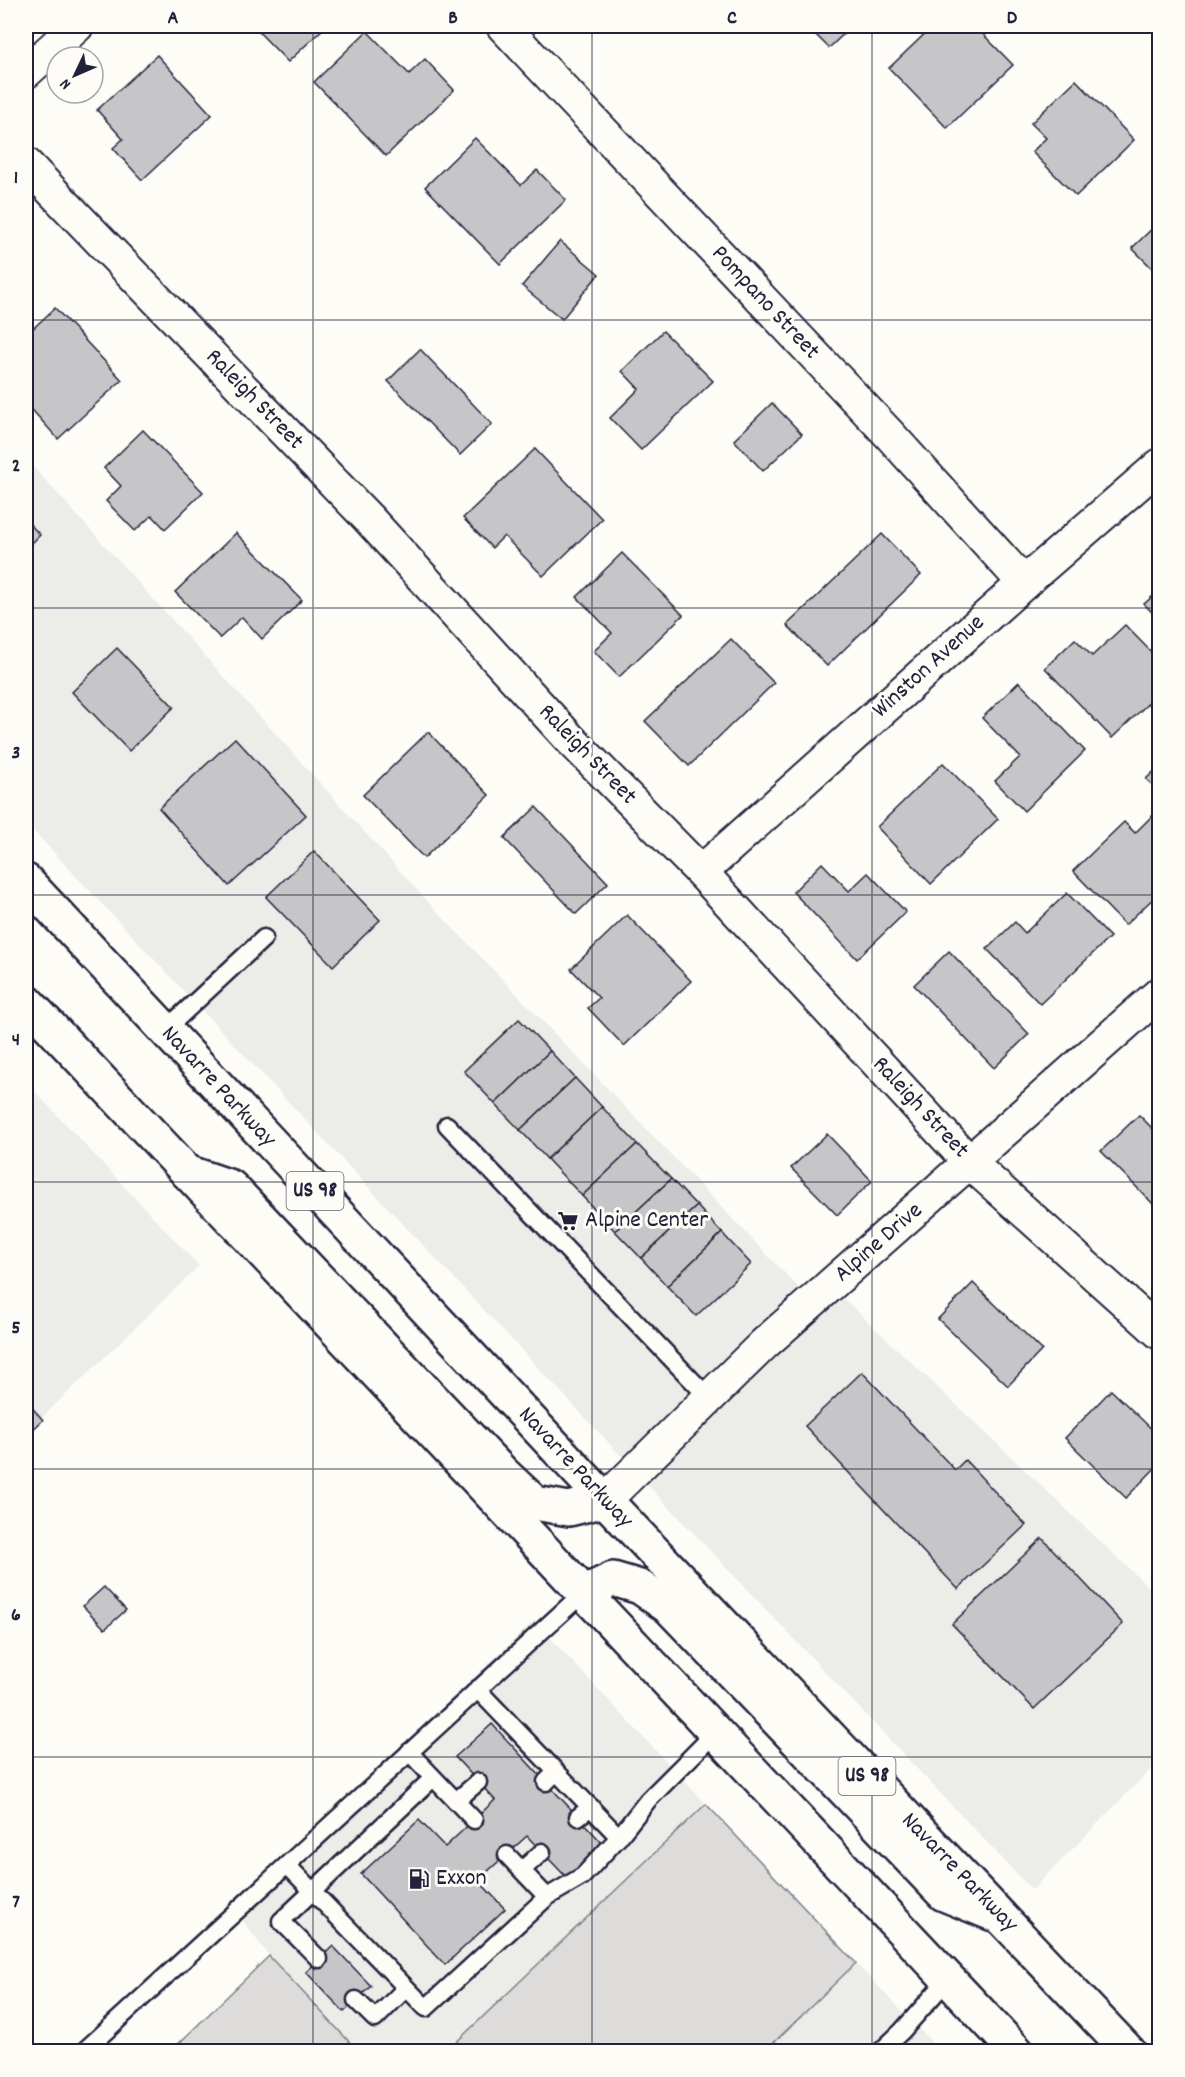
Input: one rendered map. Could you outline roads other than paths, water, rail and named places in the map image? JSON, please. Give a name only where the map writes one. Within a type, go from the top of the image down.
[{"type":"highway","name":"Navarre Parkway","points":[[26,881],[605,1500],[1129,2052]]},
{"type":"highway","points":[[28,1008],[1017,2052]]},
{"type":"highway","points":[[184,1171],[231,1187],[535,1503],[569,1509],[605,1500]]},
{"type":"highway","points":[[583,1593],[613,1579],[640,1587],[670,1608],[944,1894],[1003,1918]]},
{"type":"street","points":[[26,72],[77,26]]},
{"type":"street","name":"Pompano Street","points":[[504,26],[881,426],[1024,583]]},
{"type":"street","name":"Raleigh Street","points":[[26,164],[368,518],[570,739],[702,872],[970,1163],[1160,1333]]},
{"type":"street","name":"Winston Avenue","points":[[702,872],[1024,583],[1160,465]]},
{"type":"street","name":"Alpine Drive","points":[[605,1500],[764,1344],[1160,993]]},
{"type":"lane","points":[[165,1030],[264,938]]},
{"type":"lane","points":[[447,1125],[709,1398]]},
{"type":"lane","points":[[83,2052],[583,1593]]},
{"type":"lane","points":[[477,1689],[519,1743],[584,1812],[619,1837]]},
{"type":"lane","points":[[287,1864],[426,2008],[547,1897],[583,1876],[619,1837],[648,1800],[715,1733]]},
{"type":"lane","points":[[409,1752],[474,1820]]},
{"type":"lane","points":[[319,1959],[281,1921],[433,1778]]},
{"type":"lane","points":[[456,1802],[478,1782]]},
{"type":"lane","points":[[522,1870],[542,1852]]},
{"type":"lane","points":[[507,1855],[547,1897]]},
{"type":"lane","points":[[880,2052],[948,1979]]},
{"type":"lane","points":[[356,2000],[375,2019],[406,1988]]},
{"type":"place","name":"Alpine Center","points":[[568,1221]]},
{"type":"place","name":"Exxon","points":[[419,1879]]}]
